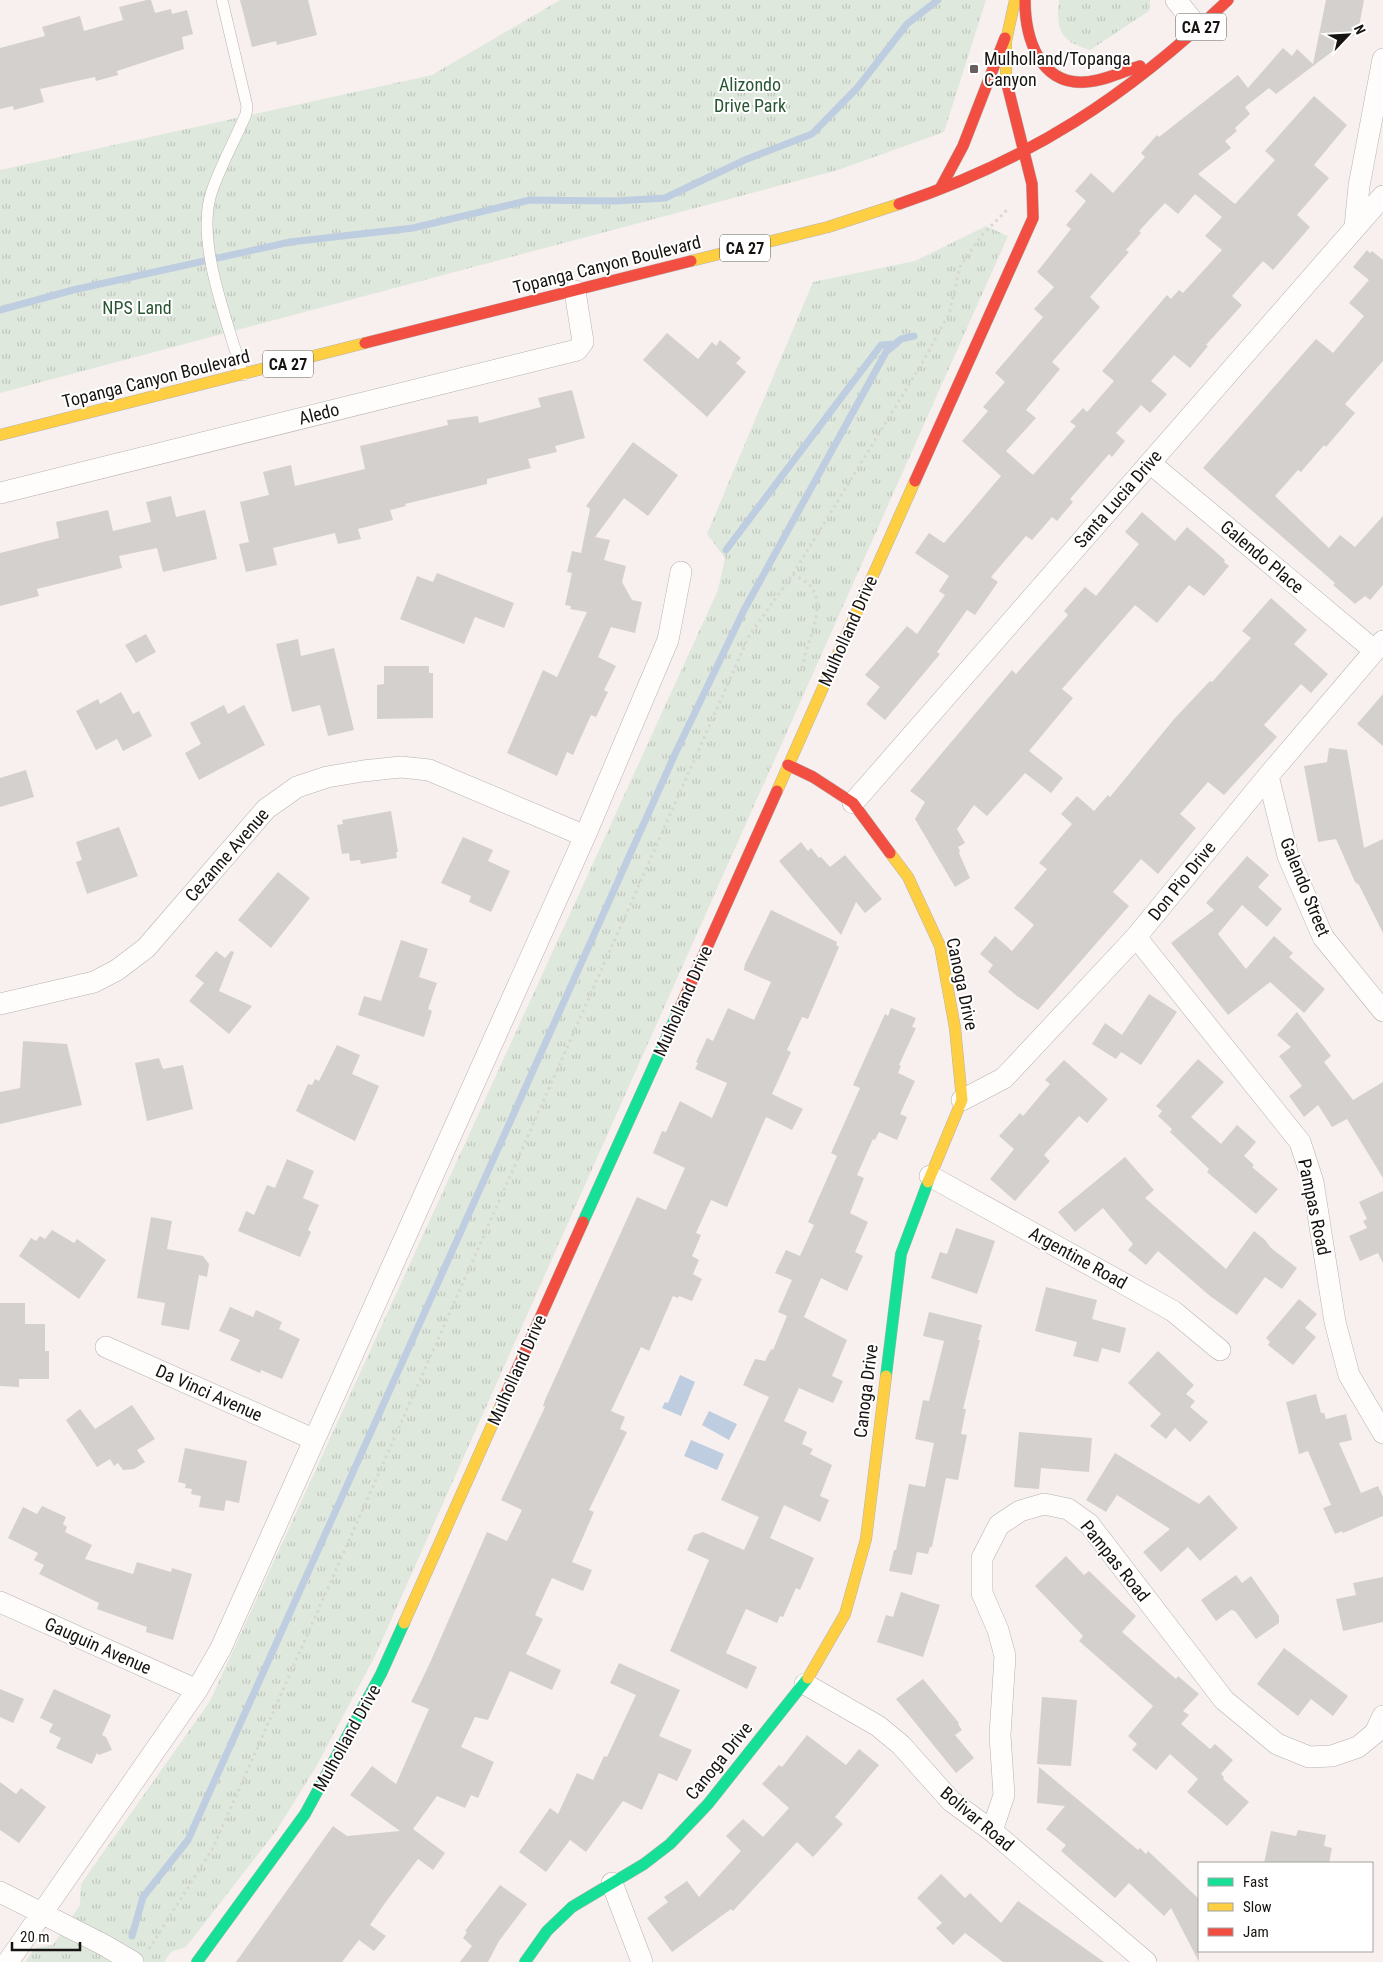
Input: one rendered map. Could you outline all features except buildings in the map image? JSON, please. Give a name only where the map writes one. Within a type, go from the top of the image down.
[{"type":"main road","name":"Mulholland Drive","points":[[197,1962],[305,1814],[382,1674],[1033,218],[1033,194],[1025,151],[1006,84],[1005,38],[1015,0]]},
{"type":"main road","points":[[1025,0],[1024,16],[1028,38],[1035,55],[1045,67],[1058,75],[1076,82],[1101,80],[1171,52]]},
{"type":"main road","name":"Topanga Canyon Boulevard","points":[[0,436],[828,227],[940,189],[982,172],[1025,151],[1082,118],[1140,78],[1199,30],[1228,0]]},
{"type":"main road","points":[[940,189],[963,146],[1005,38]]},
{"type":"main road","name":"Canoga Drive","points":[[525,1962],[547,1931],[572,1907],[644,1864],[670,1844],[708,1804],[805,1684],[845,1614],[866,1539],[901,1254],[930,1176],[962,1100],[955,1028],[940,946],[908,877],[852,802],[813,777],[788,765]]},
{"type":"street","points":[[1176,0],[1199,30]]},
{"type":"street","points":[[1354,227],[1359,186],[1383,59]]},
{"type":"street","name":"Santa Lucia Drive","points":[[852,802],[1383,196]]},
{"type":"street","name":"Aledo","points":[[0,493],[577,350],[584,342],[575,291]]},
{"type":"street","name":"Galendo Place","points":[[1150,463],[1379,646]]},
{"type":"street","points":[[8,1962],[44,1914],[197,1690],[221,1648],[584,836],[668,640],[681,572]]},
{"type":"street","name":"Don Pio Drive","points":[[962,1100],[1004,1078],[1136,937],[1268,776],[1379,646]]},
{"type":"street","name":"Cezanne Avenue","points":[[0,1004],[94,982],[117,970],[146,948],[266,808],[297,787],[327,777],[401,767],[429,770],[584,836]]},
{"type":"street","name":"Galendo Street","points":[[1268,776],[1288,856],[1323,937],[1383,1011]]},
{"type":"street","name":"Pampas Road","points":[[1136,937],[1300,1142],[1313,1182],[1335,1322],[1349,1375],[1383,1433]]},
{"type":"street","name":"Argentine Road","points":[[930,1176],[1173,1311],[1220,1350]]},
{"type":"street","name":"Da Vinci Avenue","points":[[106,1347],[313,1439]]},
{"type":"street","name":"Pampas Road","points":[[992,1832],[1004,1795],[1000,1735],[1005,1656],[998,1630],[982,1593],[982,1558],[999,1524],[1020,1511],[1044,1504],[1068,1509],[1089,1524],[1224,1700],[1277,1744],[1309,1758],[1332,1756],[1358,1747],[1375,1733],[1383,1716]]},
{"type":"street","name":"Gauguin Avenue","points":[[0,1602],[197,1690]]},
{"type":"street","name":"Bolivar Road","points":[[805,1684],[878,1726],[902,1745],[951,1801],[992,1832],[1146,1962]]},
{"type":"street","points":[[612,1883],[642,1962]]},
{"type":"street","points":[[0,1892],[139,1958]]},
{"type":"lane","points":[[222,0],[247,106],[246,114],[211,192],[206,221],[210,255],[244,375]]},
{"type":"path","points":[[139,1958],[213,1848],[748,636],[793,574],[921,365],[949,314],[960,267],[981,236],[1008,209]]},
{"type":"path","points":[[793,574],[811,586],[817,598],[816,618],[804,657],[803,671],[821,692]]},
{"type":"green space","points":[[560,0],[986,0],[944,132],[838,170],[0,393],[0,170],[432,75]]},
{"type":"green space","points":[[1059,0],[1150,0],[1149,11],[1090,50],[1072,43],[1062,33],[1058,20]]},
{"type":"green space","points":[[986,226],[1008,236],[375,1656],[316,1767],[276,1831],[186,1947],[171,1952],[164,1962],[25,1962],[35,1948],[53,1945],[80,1905],[81,1884],[210,1701],[718,590],[725,558],[707,534],[813,282],[915,261]]},
{"type":"water","points":[[680,1375],[695,1382],[681,1416],[662,1408],[665,1402],[668,1403]]},
{"type":"water","points":[[709,1411],[737,1424],[729,1440],[702,1425]]},
{"type":"water","points":[[691,1440],[724,1454],[717,1470],[684,1456]]},
{"type":"waterway","points":[[0,310],[73,290],[290,242],[413,228],[530,200],[616,201],[665,198],[747,159],[812,134],[858,87],[907,24],[938,0]]},
{"type":"waterway","points":[[132,1936],[143,1897],[188,1840],[675,754],[744,610],[886,352],[901,339],[914,336]]},
{"type":"waterway","points":[[726,550],[881,345],[896,344]]},
{"type":"traffic: fast","points":[[583,1222],[678,1012]]},
{"type":"traffic: fast","points":[[886,1376],[901,1254],[928,1182]]},
{"type":"traffic: fast","points":[[197,1962],[305,1814],[381,1674],[404,1623]]},
{"type":"traffic: fast","points":[[525,1962],[547,1931],[572,1907],[644,1864],[670,1844],[708,1804],[808,1678]]},
{"type":"traffic: slow","points":[[1006,80],[1006,41],[1015,0]]},
{"type":"traffic: slow","points":[[691,261],[828,227],[899,204]]},
{"type":"traffic: slow","points":[[0,435],[365,343]]},
{"type":"traffic: slow","points":[[777,791],[915,481]]},
{"type":"traffic: slow","points":[[890,853],[908,877],[940,946],[955,1028],[962,1100],[928,1182]]},
{"type":"traffic: slow","points":[[808,1678],[845,1614],[866,1539],[886,1376]]},
{"type":"traffic: slow","points":[[404,1623],[501,1405]]},
{"type":"traffic: jam","points":[[1025,0],[1028,29],[1032,43],[1038,56],[1056,76],[1069,81],[1085,82],[1106,78],[1140,66]]},
{"type":"traffic: jam","points":[[899,204],[947,187],[992,167],[1075,122],[1153,66],[1191,35],[1228,0]]},
{"type":"traffic: jam","points":[[940,189],[963,146],[1005,38]]},
{"type":"traffic: jam","points":[[915,481],[1033,218],[1032,184],[1006,80]]},
{"type":"traffic: jam","points":[[365,343],[691,261]]},
{"type":"traffic: jam","points":[[788,765],[813,777],[853,803],[890,853]]},
{"type":"traffic: jam","points":[[678,1012],[777,791]]},
{"type":"traffic: jam","points":[[501,1405],[583,1222]]},
{"type":"place","name":"Mulholland/Topanga Canyon","points":[[974,69]]},
{"type":"park label","name":"Alizondo Drive Park","points":[[750,95]]},
{"type":"park label","name":"NPS Land","points":[[137,308]]}]
